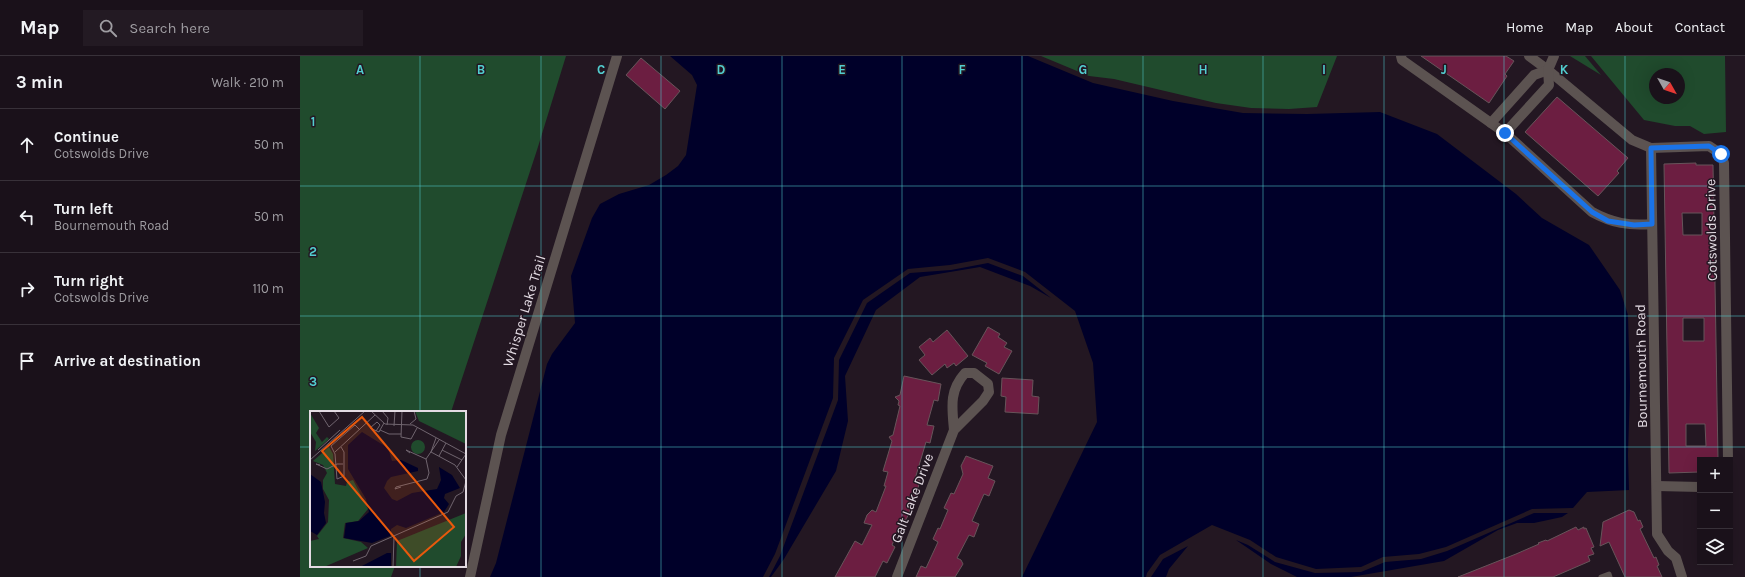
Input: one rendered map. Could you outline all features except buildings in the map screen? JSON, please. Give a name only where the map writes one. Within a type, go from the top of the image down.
[{"type":"street","name":"Whisper Lake Trail","points":[[470,577],[501,435],[617,56]]},
{"type":"street","points":[[1400,56],[1402,60],[1505,133],[1592,212],[1608,221],[1634,225],[1652,224]]},
{"type":"street","name":"Cotswolds Drive","points":[[1529,56],[1632,140],[1651,148],[1709,146],[1721,154],[1724,163],[1728,457]]},
{"type":"street","points":[[1505,133],[1549,85],[1548,70],[1554,56]]},
{"type":"street","points":[[1491,123],[1534,75],[1548,70]]},
{"type":"street","name":"Bournemouth Road","points":[[1651,148],[1658,534],[1668,551],[1676,558],[1682,577]]},
{"type":"street","name":"Galt Lake Drive","points":[[897,577],[954,430],[983,401],[989,392],[988,384],[974,373],[965,373],[953,390],[952,412],[954,430]]},
{"type":"street","points":[[1657,486],[1697,487]]},
{"type":"lane","points":[[1602,577],[1609,574],[1610,577]]},
{"type":"green space","points":[[300,56],[566,56],[537,150],[451,411],[310,411],[310,567],[395,567],[391,577],[300,577]]},
{"type":"green space","points":[[1041,56],[1337,56],[1317,107],[1289,109],[1251,108],[1216,103],[1114,79],[1089,76]]},
{"type":"green space","points":[[1570,56],[1585,56],[1601,75]]},
{"type":"green space","points":[[1591,56],[1725,56],[1726,132],[1704,134],[1690,126],[1675,126],[1644,120]]},
{"type":"water","points":[[670,56],[1028,56],[1093,83],[1173,101],[1243,113],[1307,114],[1380,112],[1437,134],[1516,194],[1542,218],[1589,245],[1620,290],[1628,315],[1630,387],[1628,455],[1629,490],[1587,492],[1573,508],[1532,509],[1446,547],[1419,554],[1383,557],[1361,567],[1316,569],[1276,557],[1250,540],[1212,525],[1160,555],[1147,573],[1146,577],[1022,577],[1097,422],[1093,363],[1075,311],[1025,272],[988,258],[950,265],[908,269],[863,300],[834,358],[833,398],[775,554],[763,577],[490,577],[496,563],[547,364],[552,354],[575,323],[571,276],[592,218],[600,204],[619,194],[649,185],[678,166],[686,155],[697,85],[692,75]]},
{"type":"water","points":[[988,263],[1023,276],[1051,298],[1030,286],[980,267],[920,277],[876,310],[845,376],[848,421],[836,471],[784,559],[771,577],[769,577],[780,556],[838,400],[839,360],[867,303],[910,273],[951,270]]},
{"type":"water","points":[[1534,513],[1568,513],[1562,517],[1534,523],[1517,523],[1498,530],[1444,561],[1351,577],[1297,577],[1271,564],[1236,540],[1248,545],[1275,562],[1315,573],[1361,572],[1385,562],[1421,559],[1447,551]]},
{"type":"water","points":[[1188,546],[1169,569],[1166,577],[1151,577],[1163,559]]},
{"type":"route","points":[[1505,133],[1592,212],[1608,221],[1634,225],[1652,224],[1651,148],[1709,146],[1721,154]]}]
